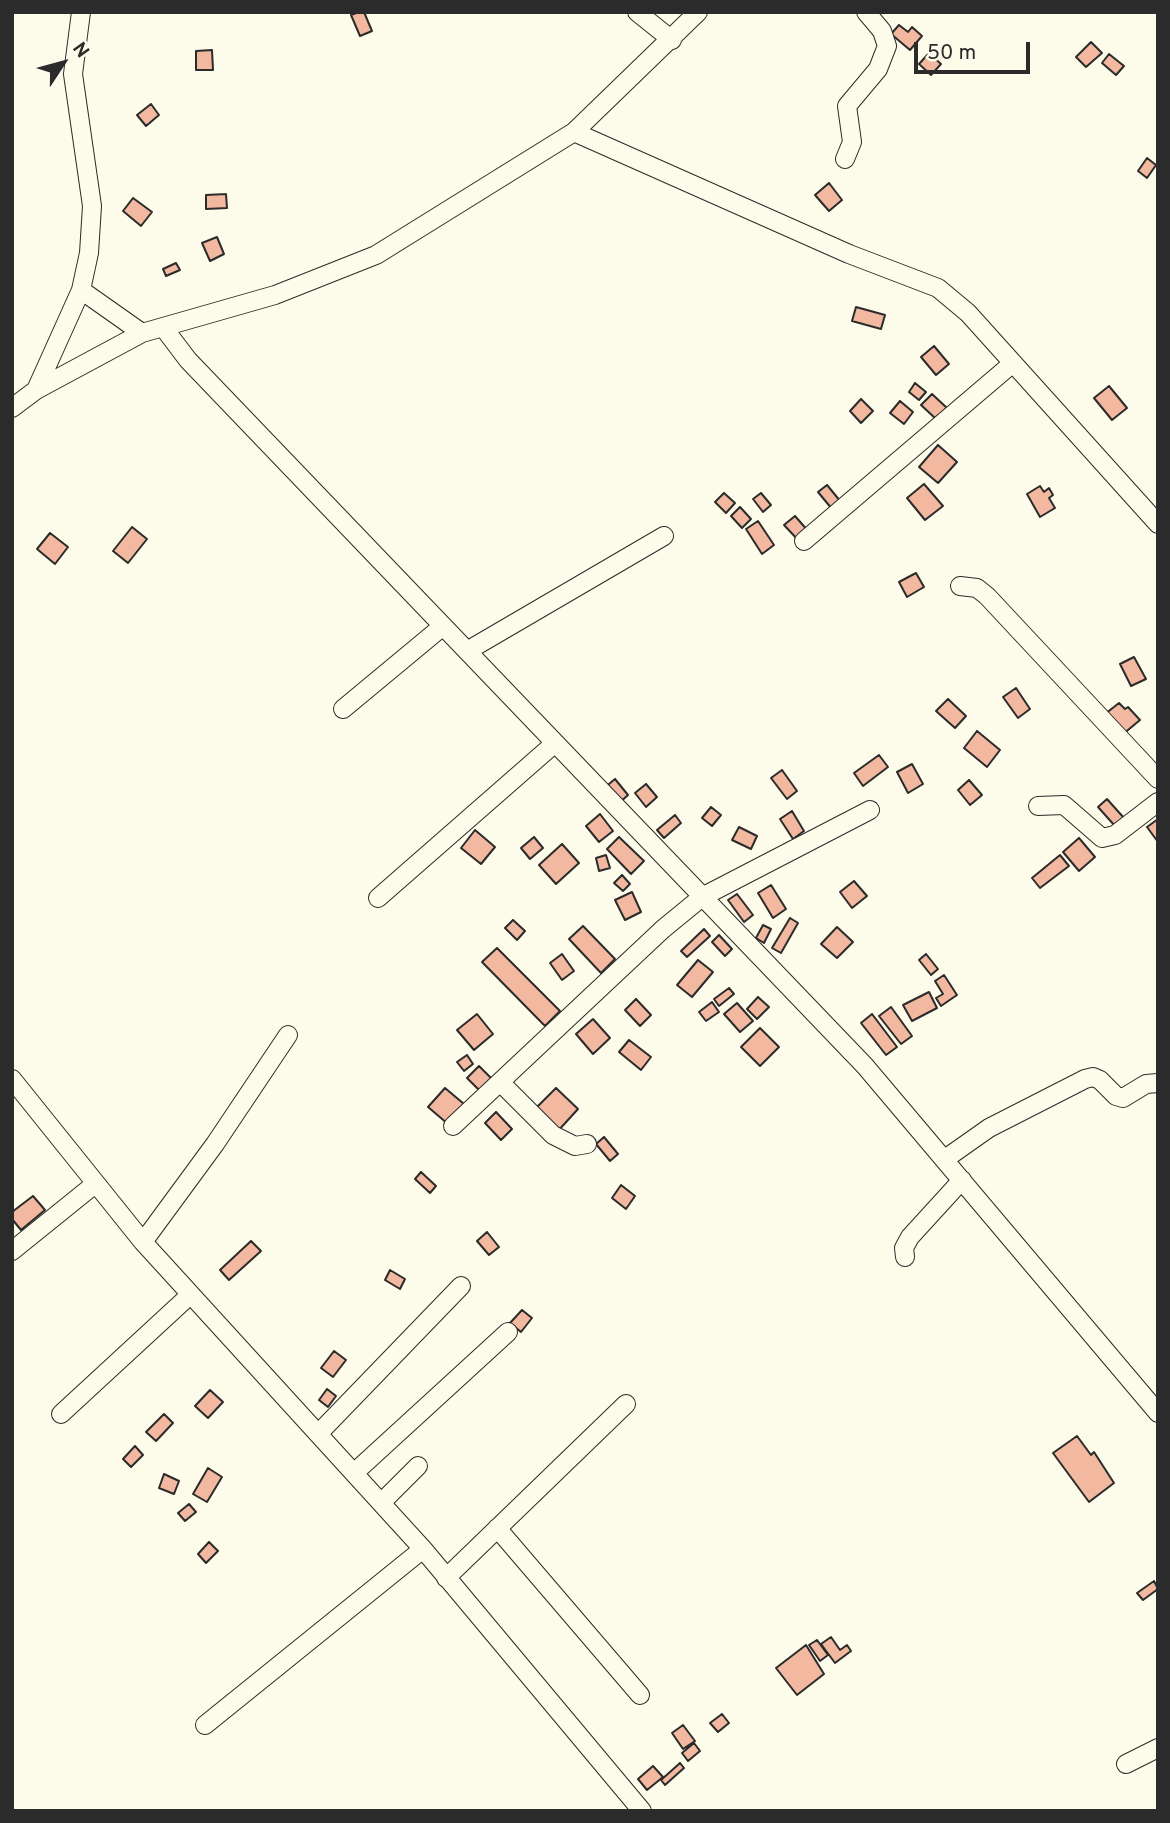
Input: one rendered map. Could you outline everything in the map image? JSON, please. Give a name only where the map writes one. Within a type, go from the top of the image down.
[{"type":"street","points":[[36,390],[81,290],[89,253],[92,206],[73,74],[81,12]]},
{"type":"street","points":[[637,12],[672,40]]},
{"type":"street","points":[[12,408],[36,390],[142,333],[275,295],[376,255],[574,132],[698,12]]},
{"type":"street","points":[[845,159],[852,142],[847,106],[878,69],[887,46],[882,30],[866,12]]},
{"type":"street","points":[[574,132],[836,249],[937,288],[968,313],[1158,524]]},
{"type":"street","points":[[81,290],[142,333]]},
{"type":"street","points":[[163,327],[188,360],[865,1066],[1158,1413]]},
{"type":"street","points":[[804,541],[1013,363]]},
{"type":"street","points":[[467,651],[664,536]]},
{"type":"street","points":[[960,586],[977,588],[987,597],[1158,779]]},
{"type":"street","points":[[343,709],[443,626]]},
{"type":"street","points":[[378,898],[554,744]]},
{"type":"street","points":[[1038,806],[1064,805],[1098,836],[1108,837],[1123,830],[1158,802]]},
{"type":"street","points":[[453,1126],[663,929],[702,897],[870,810]]},
{"type":"street","points":[[142,1242],[215,1144],[288,1035]]},
{"type":"street","points":[[944,1159],[989,1128],[1085,1079],[1093,1077],[1100,1080],[1116,1096],[1123,1098],[1146,1084],[1158,1083]]},
{"type":"street","points":[[12,1079],[142,1242],[423,1549],[642,1811]]},
{"type":"street","points":[[500,1082],[553,1135],[575,1146],[587,1144]]},
{"type":"street","points":[[905,1257],[904,1248],[910,1237],[962,1180]]},
{"type":"street","points":[[12,1251],[95,1184]]},
{"type":"street","points":[[318,1434],[461,1286]]},
{"type":"street","points":[[61,1414],[190,1295]]},
{"type":"street","points":[[354,1473],[508,1332]]},
{"type":"street","points":[[446,1578],[626,1404]]},
{"type":"street","points":[[381,1503],[418,1466]]},
{"type":"street","points":[[497,1528],[640,1695]]},
{"type":"street","points":[[205,1724],[423,1549]]},
{"type":"street","points":[[1126,1764],[1158,1748]]},
{"type":"building","points":[[364,12],[372,31],[360,36],[351,15]]},
{"type":"building","points":[[899,25],[908,32],[912,27],[922,36],[910,50],[891,34]]},
{"type":"building","points":[[1091,42],[1102,53],[1086,67],[1076,57]]},
{"type":"building","points":[[212,50],[213,70],[196,70],[196,51]]},
{"type":"building","points":[[929,53],[941,64],[931,75],[919,64]]},
{"type":"building","points":[[1109,54],[1124,66],[1116,75],[1102,63]]},
{"type":"building","points":[[151,104],[159,115],[146,126],[137,115]]},
{"type":"building","points":[[1147,158],[1156,165],[1147,178],[1138,171]]},
{"type":"building","points":[[829,183],[842,200],[829,211],[815,195]]},
{"type":"building","points":[[226,194],[227,208],[206,209],[206,195]]},
{"type":"building","points":[[133,198],[152,212],[141,226],[123,211]]},
{"type":"building","points":[[217,237],[224,254],[210,261],[202,243]]},
{"type":"building","points":[[176,263],[180,270],[166,276],[163,269]]},
{"type":"building","points":[[856,307],[885,315],[881,329],[852,321]]},
{"type":"building","points":[[934,346],[949,364],[936,375],[921,357]]},
{"type":"building","points":[[915,383],[926,392],[919,400],[909,392]]},
{"type":"building","points":[[1109,386],[1127,408],[1112,420],[1094,398]]},
{"type":"building","points":[[932,394],[947,408],[936,419],[921,405]]},
{"type":"building","points":[[861,399],[873,411],[861,423],[850,411]]},
{"type":"building","points":[[900,401],[913,412],[904,424],[890,413]]},
{"type":"building","points":[[938,445],[957,462],[938,483],[919,467]]},
{"type":"building","points":[[924,484],[943,506],[925,520],[907,498]]},
{"type":"building","points":[[827,485],[841,502],[832,509],[818,492]]},
{"type":"building","points":[[1040,486],[1044,492],[1049,488],[1053,495],[1049,498],[1055,508],[1040,517],[1027,494]]},
{"type":"building","points":[[724,493],[735,503],[726,513],[715,502]]},
{"type":"building","points":[[761,493],[771,505],[763,512],[753,499]]},
{"type":"building","points":[[740,507],[751,519],[742,528],[731,516]]},
{"type":"building","points":[[795,516],[809,532],[799,541],[784,525]]},
{"type":"building","points":[[758,521],[774,545],[762,554],[746,529]]},
{"type":"building","points":[[132,527],[147,539],[128,563],[113,551]]},
{"type":"building","points":[[50,533],[68,547],[55,564],[37,549]]},
{"type":"building","points":[[916,573],[924,587],[907,597],[899,582]]},
{"type":"building","points":[[1134,657],[1146,679],[1131,686],[1120,664]]},
{"type":"building","points":[[1016,688],[1030,709],[1018,718],[1003,697]]},
{"type":"building","points":[[948,699],[966,716],[955,728],[936,711]]},
{"type":"building","points":[[1119,703],[1125,709],[1128,707],[1140,720],[1122,735],[1105,714]]},
{"type":"building","points":[[977,731],[1000,750],[987,767],[964,748]]},
{"type":"building","points":[[879,755],[888,767],[863,786],[854,773]]},
{"type":"building","points":[[912,764],[923,784],[908,793],[897,772]]},
{"type":"building","points":[[782,770],[797,791],[787,799],[771,778]]},
{"type":"building","points":[[615,779],[628,795],[617,805],[603,789]]},
{"type":"building","points":[[969,780],[982,795],[970,805],[958,790]]},
{"type":"building","points":[[646,784],[657,797],[646,807],[635,793]]},
{"type":"building","points":[[1107,799],[1124,818],[1115,826],[1098,807]]},
{"type":"building","points":[[711,807],[721,815],[712,826],[702,818]]},
{"type":"building","points":[[792,811],[804,831],[793,839],[780,819]]},
{"type":"building","points":[[600,814],[613,831],[599,842],[586,826]]},
{"type":"building","points":[[675,815],[681,823],[664,838],[657,830]]},
{"type":"building","points":[[1158,819],[1158,842],[1147,827]]},
{"type":"building","points":[[739,827],[757,836],[751,849],[732,840]]},
{"type":"building","points":[[475,830],[495,847],[481,864],[461,848]]},
{"type":"building","points":[[534,837],[543,848],[530,859],[521,848]]},
{"type":"building","points":[[619,837],[644,861],[631,874],[607,849]]},
{"type":"building","points":[[1079,838],[1095,857],[1079,871],[1063,852]]},
{"type":"building","points":[[562,844],[579,863],[556,884],[539,865]]},
{"type":"building","points":[[606,855],[610,868],[599,871],[596,858]]},
{"type":"building","points":[[1060,855],[1069,866],[1040,888],[1032,878]]},
{"type":"building","points":[[622,875],[630,884],[623,891],[614,883]]},
{"type":"building","points":[[854,881],[867,896],[852,908],[840,892]]},
{"type":"building","points":[[771,885],[786,909],[773,918],[758,893]]},
{"type":"building","points":[[632,892],[641,912],[625,920],[615,900]]},
{"type":"building","points":[[737,894],[753,915],[744,922],[728,900]]},
{"type":"building","points":[[790,918],[798,923],[781,953],[772,948]]},
{"type":"building","points":[[513,920],[525,931],[517,940],[505,928]]},
{"type":"building","points":[[763,925],[771,929],[764,943],[756,938]]},
{"type":"building","points":[[583,926],[615,959],[601,973],[569,939]]},
{"type":"building","points":[[837,927],[853,942],[837,958],[821,944]]},
{"type":"building","points":[[704,929],[710,936],[687,957],[681,951]]},
{"type":"building","points":[[719,935],[732,949],[725,956],[712,942]]},
{"type":"building","points":[[497,948],[560,1011],[545,1026],[482,962]]},
{"type":"building","points":[[562,954],[574,971],[562,980],[550,963]]},
{"type":"building","points":[[926,954],[938,969],[931,975],[919,960]]},
{"type":"building","points":[[698,960],[713,972],[692,997],[677,985]]},
{"type":"building","points":[[944,975],[957,995],[941,1006],[936,998],[943,994],[935,981]]},
{"type":"building","points":[[729,988],[734,994],[719,1006],[714,999]]},
{"type":"building","points":[[929,992],[937,1008],[912,1021],[903,1005]]},
{"type":"building","points":[[758,997],[769,1007],[757,1019],[747,1009]]},
{"type":"building","points":[[636,999],[651,1015],[640,1026],[625,1010]]},
{"type":"building","points":[[712,1002],[719,1012],[706,1021],[699,1012]]},
{"type":"building","points":[[737,1003],[753,1021],[740,1032],[724,1014]]},
{"type":"building","points":[[891,1007],[912,1036],[901,1044],[879,1016]]},
{"type":"building","points":[[477,1014],[493,1034],[474,1050],[457,1030]]},
{"type":"building","points":[[872,1014],[897,1047],[886,1055],[861,1023]]},
{"type":"building","points":[[593,1019],[610,1038],[593,1054],[576,1034]]},
{"type":"building","points":[[760,1028],[779,1047],[760,1066],[741,1047]]},
{"type":"building","points":[[629,1040],[651,1057],[641,1070],[619,1052]]},
{"type":"building","points":[[467,1055],[473,1064],[464,1071],[457,1062]]},
{"type":"building","points":[[479,1066],[494,1081],[482,1093],[467,1078]]},
{"type":"building","points":[[445,1088],[464,1104],[448,1124],[428,1107]]},
{"type":"building","points":[[556,1088],[578,1109],[557,1132],[534,1110]]},
{"type":"building","points":[[496,1112],[512,1129],[501,1140],[485,1123]]},
{"type":"building","points":[[604,1137],[618,1154],[610,1161],[596,1144]]},
{"type":"building","points":[[421,1172],[436,1186],[430,1193],[415,1179]]},
{"type":"building","points":[[621,1185],[635,1196],[626,1209],[612,1198]]},
{"type":"building","points":[[33,1196],[45,1210],[21,1230],[12,1219],[12,1212]]},
{"type":"building","points":[[487,1232],[499,1247],[489,1255],[477,1241]]},
{"type":"building","points":[[251,1241],[261,1251],[229,1280],[220,1270]]},
{"type":"building","points":[[390,1270],[405,1279],[400,1289],[385,1280]]},
{"type":"building","points":[[522,1310],[532,1318],[521,1332],[510,1323]]},
{"type":"building","points":[[334,1351],[346,1360],[333,1377],[321,1368]]},
{"type":"building","points":[[327,1389],[336,1396],[328,1407],[319,1400]]},
{"type":"building","points":[[210,1390],[223,1402],[208,1418],[195,1406]]},
{"type":"building","points":[[164,1414],[173,1423],[156,1441],[146,1432]]},
{"type":"building","points":[[1077,1436],[1091,1455],[1094,1452],[1114,1483],[1089,1502],[1053,1453]]},
{"type":"building","points":[[135,1446],[143,1455],[131,1467],[123,1459]]},
{"type":"building","points":[[208,1468],[222,1477],[207,1502],[193,1494]]},
{"type":"building","points":[[164,1474],[179,1481],[174,1494],[159,1488]]},
{"type":"building","points":[[189,1504],[196,1512],[185,1521],[178,1513]]},
{"type":"building","points":[[209,1542],[218,1551],[206,1563],[198,1554]]},
{"type":"building","points":[[1154,1581],[1158,1589],[1143,1600],[1137,1593]]},
{"type":"building","points":[[831,1637],[840,1650],[847,1645],[851,1651],[835,1663],[821,1644]]},
{"type":"building","points":[[817,1640],[828,1655],[820,1661],[809,1645]]},
{"type":"building","points":[[806,1645],[824,1674],[797,1695],[776,1668]]},
{"type":"building","points":[[722,1714],[729,1723],[718,1732],[710,1723]]},
{"type":"building","points":[[683,1725],[695,1741],[683,1749],[672,1733]]},
{"type":"building","points":[[694,1743],[700,1751],[688,1761],[682,1753]]},
{"type":"building","points":[[680,1763],[684,1768],[665,1785],[661,1780]]},
{"type":"building","points":[[653,1766],[663,1777],[647,1790],[638,1779]]}]
